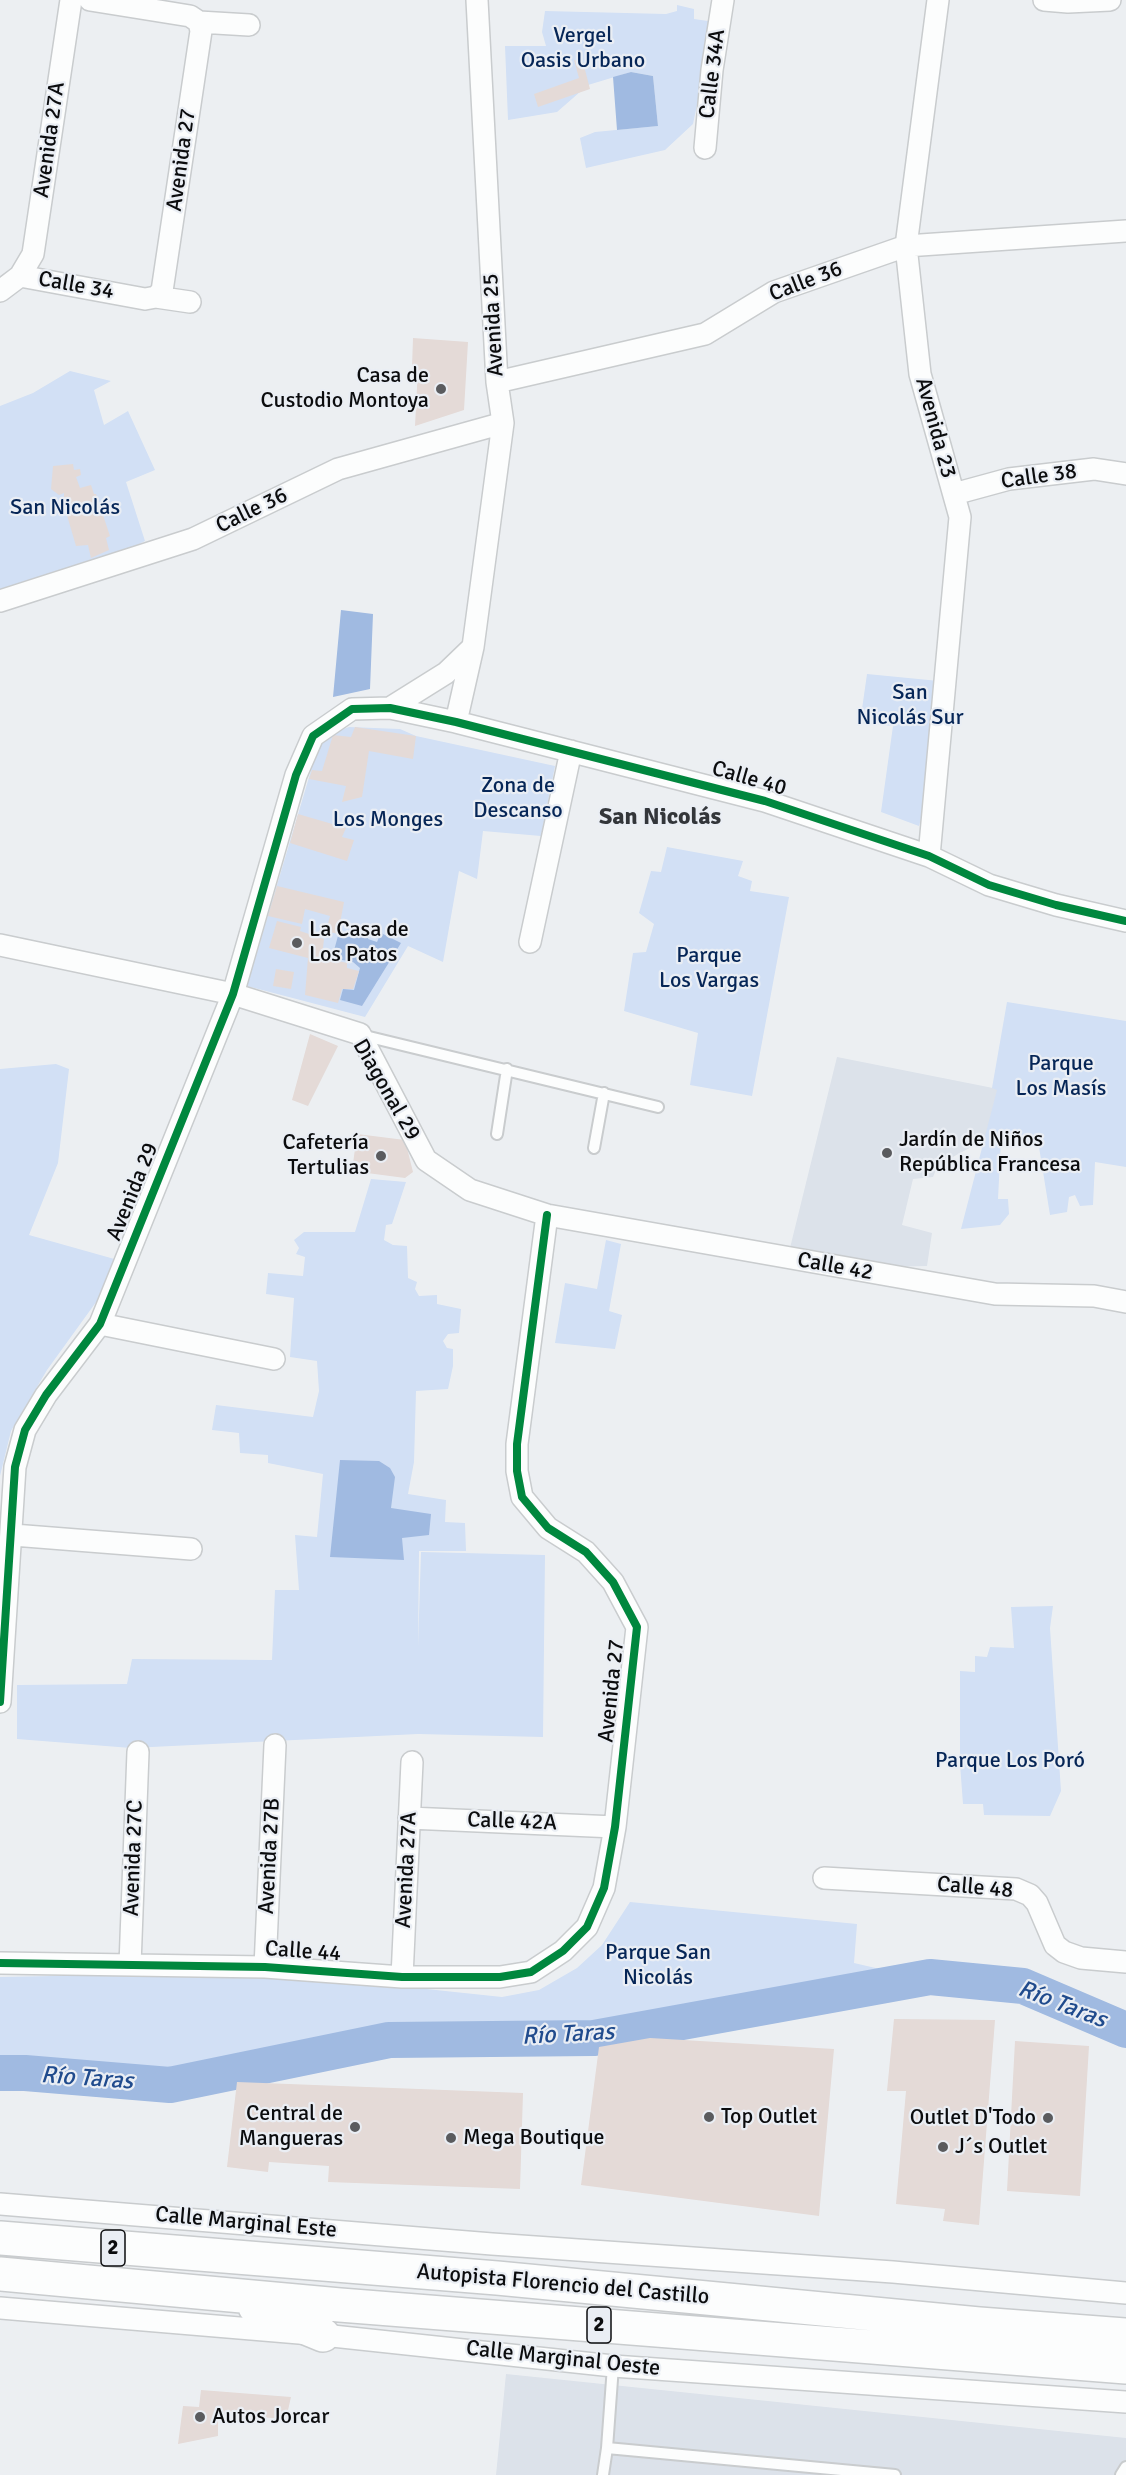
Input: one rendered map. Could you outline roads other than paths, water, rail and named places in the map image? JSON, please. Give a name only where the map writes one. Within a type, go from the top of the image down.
[{"type":"highway","name":"Autopista Florencio del Castillo","points":[[0,2238],[496,2278],[977,2339],[1126,2367]]},
{"type":"highway","name":"Autopista Florencio del Castillo","points":[[0,2274],[223,2294],[977,2339],[1126,2335]]},
{"type":"highway","points":[[223,2294],[323,2335]]},
{"type":"street","name":"Avenida 27A","points":[[20,276],[33,254],[71,0]]},
{"type":"street","points":[[90,0],[190,16],[199,22],[249,25]]},
{"type":"street","name":"Avenida 25","points":[[456,722],[473,647],[503,423],[497,382],[477,0]]},
{"type":"street","name":"Calle 34A","points":[[705,148],[711,81],[723,0]]},
{"type":"street","name":"Avenida 23","points":[[929,856],[960,517],[920,374],[906,246],[938,0]]},
{"type":"street","points":[[1044,0],[1068,2],[1110,0]]},
{"type":"street","name":"Avenida 27","points":[[156,297],[162,291],[201,32],[199,22]]},
{"type":"street","name":"Calle 36","points":[[497,382],[705,334],[774,291],[906,246],[1126,231]]},
{"type":"street","name":"Calle 34","points":[[0,291],[20,276],[145,299],[156,297],[190,302]]},
{"type":"street","name":"Calle 36","points":[[0,601],[193,539],[338,469],[503,423]]},
{"type":"street","name":"Calle 38","points":[[954,494],[1009,479],[1094,469],[1126,474]]},
{"type":"street","points":[[390,708],[446,673],[473,647]]},
{"type":"street","name":"Calle 40","points":[[352,709],[390,708],[456,722],[765,801],[929,856],[989,885],[1056,905],[1126,921]]},
{"type":"street","name":"Avenida 29","points":[[0,1702],[13,1535],[15,1467],[26,1430],[46,1395],[100,1324],[233,994],[296,775],[313,736],[352,709]]},
{"type":"street","points":[[530,942],[571,751]]},
{"type":"street","name":"Diagonal 29","points":[[0,945],[233,994],[360,1034],[426,1160],[470,1190],[547,1215]]},
{"type":"street","name":"Avenida 27","points":[[547,1215],[517,1444],[517,1471],[522,1497],[548,1528],[586,1552],[613,1582],[637,1627],[615,1827],[604,1888],[587,1927]]},
{"type":"street","name":"Calle 42","points":[[547,1215],[995,1294],[1094,1296],[1126,1302]]},
{"type":"street","points":[[100,1324],[274,1359]]},
{"type":"street","points":[[13,1535],[191,1549]]},
{"type":"street","name":"Avenida 27B","points":[[265,1967],[275,1745]]},
{"type":"street","name":"Avenida 27C","points":[[130,1965],[138,1752]]},
{"type":"street","name":"Avenida 27A","points":[[402,1977],[412,1762]]},
{"type":"street","name":"Calle 42A","points":[[409,1818],[615,1827]]},
{"type":"street","name":"Calle 48","points":[[824,1878],[1017,1889],[1030,1895],[1036,1903],[1055,1945],[1064,1952],[1081,1958],[1126,1962]]},
{"type":"street","name":"Calle 44","points":[[0,1963],[265,1967],[402,1977],[500,1977],[531,1972],[563,1951],[587,1927]]},
{"type":"street","name":"Calle Marginal Este","points":[[0,2204],[492,2244],[893,2271],[1126,2293]]},
{"type":"street","name":"Calle Marginal Oeste","points":[[0,2308],[323,2335],[613,2366],[1126,2402]]},
{"type":"lane","points":[[360,1034],[658,1107]]},
{"type":"lane","points":[[497,1134],[507,1069]]},
{"type":"lane","points":[[594,1148],[604,1093]]},
{"type":"lane","points":[[603,2475],[608,2448],[613,2366]]},
{"type":"lane","points":[[608,2448],[895,2475]]},
{"type":"lane","points":[[1121,2475],[1126,2467]]},
{"type":"water","points":[[631,72],[653,76],[658,126],[617,130],[613,77]]},
{"type":"water","points":[[341,610],[373,614],[370,689],[333,697]]},
{"type":"water","points":[[359,927],[370,929],[368,939],[377,942],[381,933],[401,943],[362,1006],[340,1000],[343,989],[354,990],[360,968],[353,962],[332,958],[339,932],[357,937]]},
{"type":"water","points":[[340,1460],[379,1461],[390,1468],[395,1477],[391,1508],[431,1514],[429,1535],[402,1538],[404,1560],[330,1557]]},
{"type":"waterway","name":"Río Taras","points":[[0,2073],[170,2085],[389,2040],[594,2038],[930,1977],[1023,1986],[1126,2030]]},
{"type":"place","name":"Casa de Custodio Montoya","points":[[441,389]]},
{"type":"place","name":"La Casa de Los Patos","points":[[297,943]]},
{"type":"place","name":"Jardín de Niños República Francesa","points":[[887,1153]]},
{"type":"place","name":"Cafetería Tertulias","points":[[381,1156]]},
{"type":"place","name":"Top Outlet","points":[[709,2117]]},
{"type":"place","name":"Outlet D'Todo","points":[[1048,2118]]},
{"type":"place","name":"Central de Mangueras","points":[[355,2127]]},
{"type":"place","name":"Mega Boutique","points":[[451,2138]]},
{"type":"place","name":"J´s Outlet","points":[[943,2147]]},
{"type":"place","name":"Autos Jorcar","points":[[200,2417]]},
{"type":"district","name":"San Nicolás","points":[[660,818]]},
{"type":"park label","name":"Vergel Oasis Urbano","points":[[583,48]]},
{"type":"park label","name":"San Nicolás Sur","points":[[910,706]]},
{"type":"park label","name":"Zona de Descanso","points":[[518,798]]},
{"type":"park label","name":"Los Monges","points":[[388,820]]},
{"type":"park label","name":"Parque Los Vargas","points":[[709,968]]},
{"type":"park label","name":"Parque Los Masís","points":[[1061,1076]]},
{"type":"park label","name":"Parque Los Poró","points":[[1010,1761]]},
{"type":"park label","name":"Parque San Nicolás","points":[[658,1966]]}]
